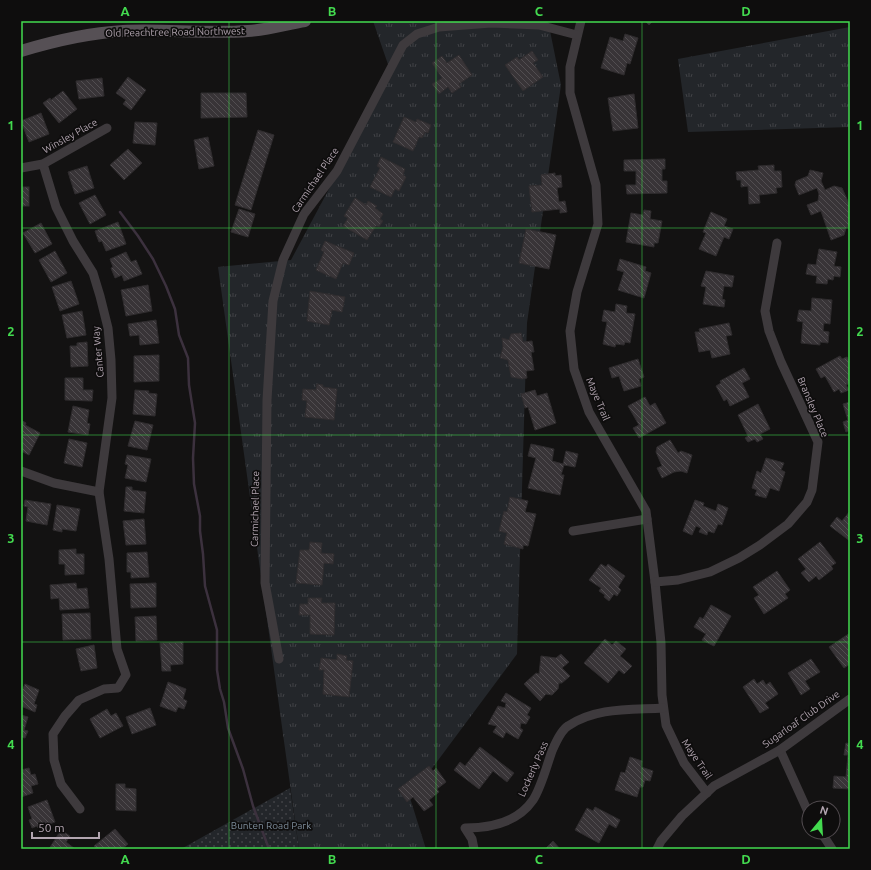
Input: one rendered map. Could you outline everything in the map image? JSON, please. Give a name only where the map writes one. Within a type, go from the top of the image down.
[{"type":"main road","name":"Old Peachtree Road Northwest","points":[[21,51],[51,42],[91,34],[124,31],[206,33],[250,31],[306,21]]},
{"type":"street","name":"Maye Trail","points":[[582,21],[577,35],[570,67],[570,93],[596,185],[598,224],[577,292],[570,332],[574,369],[589,412],[646,511],[655,582],[663,708],[666,725],[674,745],[684,763],[707,792]]},
{"type":"street","name":"Carmichael Place","points":[[279,659],[265,583],[267,400],[273,301],[283,260],[304,214],[337,171],[403,45],[417,34],[439,27],[491,23],[539,25],[577,35]]},
{"type":"street","name":"Winsley Place","points":[[21,168],[43,164],[107,128]]},
{"type":"street","name":"Canter Way","points":[[43,164],[56,207],[72,241],[93,273],[108,328],[111,360],[112,398],[99,492],[118,649],[126,675],[118,688],[104,689],[79,700],[65,716],[53,734],[54,760],[61,784],[80,809]]},
{"type":"street","name":"Bransley Place","points":[[655,582],[678,580],[710,572],[744,555],[788,524],[807,502],[812,490],[818,442],[779,356],[769,331],[765,311],[777,243]]},
{"type":"street","points":[[21,471],[54,483],[99,492]]},
{"type":"street","points":[[573,531],[648,520]]},
{"type":"street","name":"Sugarloaf Club Drive","points":[[657,849],[660,841],[682,816],[714,786],[780,750],[850,699]]},
{"type":"street","name":"Lockerly Pass","points":[[474,849],[472,839],[465,828],[492,826],[509,820],[525,810],[534,799],[555,745],[567,726],[595,712],[663,708]]},
{"type":"street","points":[[780,750],[803,800]]},
{"type":"street","points":[[826,840],[832,849]]},
{"type":"green space","points":[[373,21],[548,21],[561,85],[527,323],[517,654],[410,798],[426,849],[299,849],[218,267],[291,260],[391,73]]},
{"type":"green space","points":[[850,27],[850,127],[688,132],[678,59]]},
{"type":"green space","name":"Bunten Road Park","points":[[290,788],[299,849],[181,849]]},
{"type":"building","points":[[645,21],[653,21],[649,25]]},
{"type":"building","points":[[625,34],[638,38],[630,64],[627,63],[624,75],[601,68],[610,37],[623,41]]},
{"type":"building","points":[[532,51],[538,60],[533,63],[543,77],[523,91],[505,65],[517,57],[519,60]]},
{"type":"building","points":[[459,55],[472,75],[459,84],[461,87],[452,93],[448,87],[439,94],[432,84],[442,78],[432,63],[442,56],[447,63]]},
{"type":"building","points":[[128,77],[146,90],[131,110],[123,104],[126,100],[116,93]]},
{"type":"building","points":[[102,78],[104,96],[79,99],[76,81]]},
{"type":"building","points":[[63,91],[77,109],[59,123],[43,103],[50,98],[51,100]]},
{"type":"building","points":[[201,93],[246,93],[247,117],[201,118]]},
{"type":"building","points":[[634,94],[638,128],[613,131],[608,98]]},
{"type":"building","points":[[41,113],[49,134],[29,142],[21,121]]},
{"type":"building","points":[[404,117],[416,122],[417,119],[431,125],[428,133],[425,132],[422,138],[419,137],[413,151],[393,142]]},
{"type":"building","points":[[135,122],[157,123],[155,145],[133,143]]},
{"type":"building","points":[[258,130],[274,135],[251,210],[235,205]]},
{"type":"building","points":[[208,137],[214,166],[199,169],[194,140]]},
{"type":"building","points":[[128,149],[142,163],[124,180],[110,165]]},
{"type":"building","points":[[381,157],[405,169],[403,175],[406,177],[399,191],[395,189],[391,197],[370,187],[380,168],[377,166]]},
{"type":"building","points":[[665,159],[665,169],[662,169],[662,181],[667,181],[667,193],[627,194],[626,185],[636,185],[636,171],[624,171],[624,160]]},
{"type":"building","points":[[774,165],[774,171],[781,171],[782,187],[776,188],[777,193],[759,195],[760,203],[749,204],[748,186],[741,187],[741,180],[737,180],[736,172],[759,170],[758,166]]},
{"type":"building","points":[[87,166],[94,188],[75,194],[68,172]]},
{"type":"building","points":[[810,170],[823,173],[821,181],[825,190],[834,186],[842,188],[850,206],[850,226],[846,228],[844,235],[831,240],[821,211],[811,215],[807,205],[818,201],[819,194],[817,188],[799,195],[795,185],[796,181],[808,176]]},
{"type":"building","points":[[555,173],[555,176],[561,175],[562,187],[557,188],[559,202],[565,201],[567,212],[560,213],[560,209],[532,212],[529,186],[542,185],[541,175]]},
{"type":"building","points":[[21,187],[29,187],[29,206],[21,206]]},
{"type":"building","points":[[95,195],[106,215],[90,224],[79,203]]},
{"type":"building","points":[[355,198],[366,205],[368,201],[377,206],[375,208],[383,214],[380,219],[383,221],[379,227],[376,226],[367,240],[343,226],[348,218],[344,216]]},
{"type":"building","points":[[239,209],[255,214],[248,237],[231,232]]},
{"type":"building","points":[[644,210],[651,211],[650,219],[662,221],[658,243],[654,243],[654,247],[626,242],[631,213],[643,215]]},
{"type":"building","points":[[711,212],[727,219],[724,226],[733,229],[729,239],[724,237],[716,256],[699,249],[706,233],[703,232]]},
{"type":"building","points":[[118,222],[126,244],[106,251],[102,241],[99,242],[95,231]]},
{"type":"building","points":[[41,223],[52,244],[35,253],[23,233]]},
{"type":"building","points":[[526,229],[556,235],[549,269],[519,263]]},
{"type":"building","points":[[325,241],[354,253],[349,265],[343,263],[336,279],[316,270],[324,252],[321,250]]},
{"type":"building","points":[[819,249],[837,252],[834,266],[841,267],[840,277],[834,276],[833,280],[828,279],[827,284],[816,283],[817,276],[806,274],[808,264],[816,265]]},
{"type":"building","points":[[55,251],[67,273],[51,282],[39,260]]},
{"type":"building","points":[[126,252],[131,262],[136,260],[142,274],[124,281],[122,275],[115,278],[111,268],[113,267],[110,259]]},
{"type":"building","points":[[620,259],[646,267],[645,271],[651,273],[644,298],[618,290],[624,272],[617,270]]},
{"type":"building","points":[[706,271],[734,276],[732,287],[724,286],[722,299],[725,300],[724,307],[703,304],[706,287],[701,286]]},
{"type":"building","points":[[71,281],[79,304],[60,311],[52,287]]},
{"type":"building","points":[[148,285],[152,311],[126,316],[121,290]]},
{"type":"building","points":[[310,291],[345,297],[342,312],[332,310],[329,325],[307,321]]},
{"type":"building","points":[[812,298],[832,300],[830,324],[824,323],[823,331],[829,332],[828,343],[820,342],[820,345],[801,343],[803,322],[797,321],[799,310],[811,311]]},
{"type":"building","points":[[616,304],[627,306],[626,313],[635,314],[630,343],[625,342],[624,345],[616,344],[615,347],[603,344],[607,322],[602,321],[604,310],[615,312]]},
{"type":"building","points":[[82,311],[86,335],[67,338],[62,315]]},
{"type":"building","points":[[156,320],[159,343],[140,345],[139,335],[130,336],[128,324]]},
{"type":"building","points":[[729,323],[732,335],[726,336],[730,354],[712,358],[710,350],[699,352],[695,332],[700,332],[699,329]]},
{"type":"building","points":[[521,333],[523,342],[532,341],[534,352],[531,352],[534,370],[526,371],[527,378],[522,379],[511,377],[508,360],[500,358],[503,347],[502,338],[509,340],[511,334]]},
{"type":"building","points":[[87,342],[88,366],[71,367],[70,346],[77,346],[77,343]]},
{"type":"building","points":[[159,355],[159,381],[134,382],[134,356]]},
{"type":"building","points":[[840,356],[842,359],[847,357],[850,364],[850,383],[846,385],[849,390],[841,393],[839,389],[834,392],[825,376],[821,378],[816,369]]},
{"type":"building","points":[[638,359],[644,377],[639,379],[641,386],[624,391],[619,376],[612,378],[609,368]]},
{"type":"building","points":[[744,368],[750,379],[742,383],[749,397],[730,406],[727,399],[724,401],[716,386],[721,383],[720,381]]},
{"type":"building","points":[[65,378],[83,378],[83,390],[93,390],[92,401],[65,400]]},
{"type":"building","points":[[317,384],[323,385],[323,387],[337,389],[334,420],[305,417],[307,401],[302,400],[303,389],[316,390]]},
{"type":"building","points":[[135,390],[149,391],[148,393],[157,394],[155,416],[133,414]]},
{"type":"building","points":[[535,390],[537,396],[547,393],[556,423],[535,430],[528,407],[525,408],[521,394]]},
{"type":"building","points":[[645,397],[650,406],[655,403],[666,423],[639,438],[633,428],[639,425],[628,406]]},
{"type":"building","points":[[850,402],[850,430],[846,432],[843,422],[848,420],[843,404]]},
{"type":"building","points":[[758,404],[770,429],[760,434],[763,439],[757,442],[755,439],[748,442],[745,438],[748,436],[738,415]]},
{"type":"building","points":[[73,406],[89,410],[87,423],[90,424],[88,435],[68,432]]},
{"type":"building","points":[[21,420],[26,423],[25,425],[40,433],[29,455],[21,451]]},
{"type":"building","points":[[135,421],[153,425],[147,450],[128,446]]},
{"type":"building","points":[[69,439],[87,443],[82,467],[64,463]]},
{"type":"building","points":[[670,440],[678,453],[681,451],[692,455],[687,473],[681,471],[674,472],[662,478],[657,468],[662,466],[656,452],[657,447]]},
{"type":"building","points":[[531,444],[554,449],[552,461],[563,464],[566,451],[578,454],[575,467],[564,465],[561,475],[564,475],[560,495],[528,488],[536,458],[528,456]]},
{"type":"building","points":[[127,455],[151,459],[146,482],[125,478],[128,465],[125,464]]},
{"type":"building","points":[[766,458],[784,463],[781,470],[785,472],[779,491],[770,488],[766,498],[755,495],[757,490],[752,488],[757,471],[761,473]]},
{"type":"building","points":[[126,487],[132,487],[132,490],[146,492],[144,513],[124,511]]},
{"type":"building","points":[[510,497],[528,501],[525,512],[536,514],[528,546],[523,545],[523,549],[504,544],[507,533],[499,531],[504,511],[507,512]]},
{"type":"building","points":[[25,500],[51,504],[47,525],[26,521],[28,507],[24,506]]},
{"type":"building","points":[[695,500],[704,503],[703,506],[716,511],[718,504],[728,508],[722,525],[718,524],[714,533],[708,531],[707,535],[699,532],[701,528],[696,526],[692,535],[683,531]]},
{"type":"building","points":[[57,505],[80,509],[76,531],[62,529],[62,532],[53,530]]},
{"type":"building","points":[[850,511],[850,541],[830,526],[837,517],[842,521]]},
{"type":"building","points":[[144,519],[146,544],[126,545],[123,521]]},
{"type":"building","points":[[310,542],[322,543],[321,553],[334,554],[333,564],[324,563],[322,585],[296,583],[300,550],[309,550]]},
{"type":"building","points":[[820,542],[836,563],[831,566],[833,569],[819,580],[816,576],[809,582],[801,573],[806,569],[798,559]]},
{"type":"building","points":[[76,549],[76,554],[84,554],[84,574],[65,575],[65,564],[59,564],[59,550]]},
{"type":"building","points":[[147,552],[149,577],[131,578],[131,572],[127,572],[127,553]]},
{"type":"building","points":[[601,564],[606,567],[608,564],[625,576],[618,587],[621,590],[617,596],[614,594],[609,601],[604,597],[605,595],[599,591],[601,588],[589,580]]},
{"type":"building","points":[[777,571],[790,590],[785,594],[788,598],[764,614],[754,598],[759,595],[753,587]]},
{"type":"building","points":[[76,583],[77,589],[87,588],[89,608],[60,610],[59,598],[51,599],[50,585]]},
{"type":"building","points":[[156,583],[156,607],[131,608],[130,584]]},
{"type":"building","points":[[308,598],[322,598],[321,603],[335,603],[334,635],[310,634],[310,615],[299,615],[300,604],[308,604]]},
{"type":"building","points":[[711,605],[731,616],[714,646],[702,640],[706,634],[694,627],[700,617],[703,619]]},
{"type":"building","points":[[90,613],[91,639],[63,640],[62,614]]},
{"type":"building","points":[[156,616],[157,640],[136,641],[135,617]]},
{"type":"building","points":[[850,633],[850,664],[844,668],[829,647]]},
{"type":"building","points":[[605,639],[612,645],[616,641],[626,649],[620,656],[632,666],[624,674],[619,670],[608,683],[584,663]]},
{"type":"building","points":[[183,642],[183,664],[170,665],[171,671],[162,671],[160,643]]},
{"type":"building","points":[[94,645],[97,668],[81,671],[76,649]]},
{"type":"building","points":[[337,654],[347,656],[346,660],[353,661],[349,697],[323,694],[324,670],[319,670],[321,658],[337,660]]},
{"type":"building","points":[[561,654],[569,662],[562,668],[570,676],[562,683],[559,683],[558,689],[552,695],[546,694],[540,701],[524,684],[536,673],[539,674],[541,656],[556,658]]},
{"type":"building","points":[[811,659],[820,672],[805,681],[810,689],[801,695],[788,673]]},
{"type":"building","points":[[754,679],[757,684],[763,680],[766,685],[770,682],[778,694],[765,703],[769,708],[760,713],[743,687]]},
{"type":"building","points":[[168,682],[186,689],[183,699],[187,701],[184,709],[178,707],[176,712],[160,706]]},
{"type":"building","points":[[25,684],[39,690],[34,704],[37,705],[35,712],[21,706],[21,693]]},
{"type":"building","points":[[506,693],[531,708],[527,715],[530,717],[526,724],[521,723],[520,728],[523,730],[518,739],[506,732],[503,738],[493,732],[497,726],[488,724],[498,706],[505,708],[506,703],[501,701]]},
{"type":"building","points":[[150,708],[156,725],[132,734],[126,717]]},
{"type":"building","points":[[107,709],[111,716],[116,713],[123,726],[100,738],[90,719]]},
{"type":"building","points":[[21,715],[28,717],[24,730],[28,731],[25,738],[21,737]]},
{"type":"building","points":[[846,743],[850,744],[850,789],[833,788],[834,776],[846,777],[848,755],[844,755]]},
{"type":"building","points":[[480,747],[514,773],[507,782],[493,771],[479,789],[454,770],[460,762],[465,766]]},
{"type":"building","points":[[630,757],[642,761],[641,767],[653,771],[650,781],[645,780],[643,787],[640,787],[637,797],[615,790],[621,772],[625,773]]},
{"type":"building","points":[[429,766],[433,771],[436,768],[446,782],[437,789],[439,792],[429,800],[433,805],[424,811],[413,797],[407,802],[398,789]]},
{"type":"building","points":[[29,768],[31,775],[35,774],[38,784],[31,786],[33,793],[21,797],[21,770]]},
{"type":"building","points":[[116,784],[125,784],[125,788],[136,789],[136,811],[116,810]]},
{"type":"building","points":[[47,800],[55,822],[38,828],[37,826],[32,828],[29,820],[32,819],[28,807]]},
{"type":"building","points":[[595,807],[620,820],[616,828],[609,824],[599,843],[575,830],[587,808],[593,811]]},
{"type":"building","points":[[115,829],[128,844],[122,849],[97,849],[94,846]]},
{"type":"building","points":[[61,830],[70,836],[66,842],[75,849],[49,849]]},
{"type":"building","points":[[553,841],[560,849],[545,849]]},
{"type":"waterway","points":[[120,212],[153,259],[166,286],[175,309],[179,335],[188,358],[189,385],[195,423],[193,458],[194,484],[200,516],[205,586],[217,630],[217,670],[220,689],[224,702],[228,728],[243,769],[253,806],[269,849]]}]
